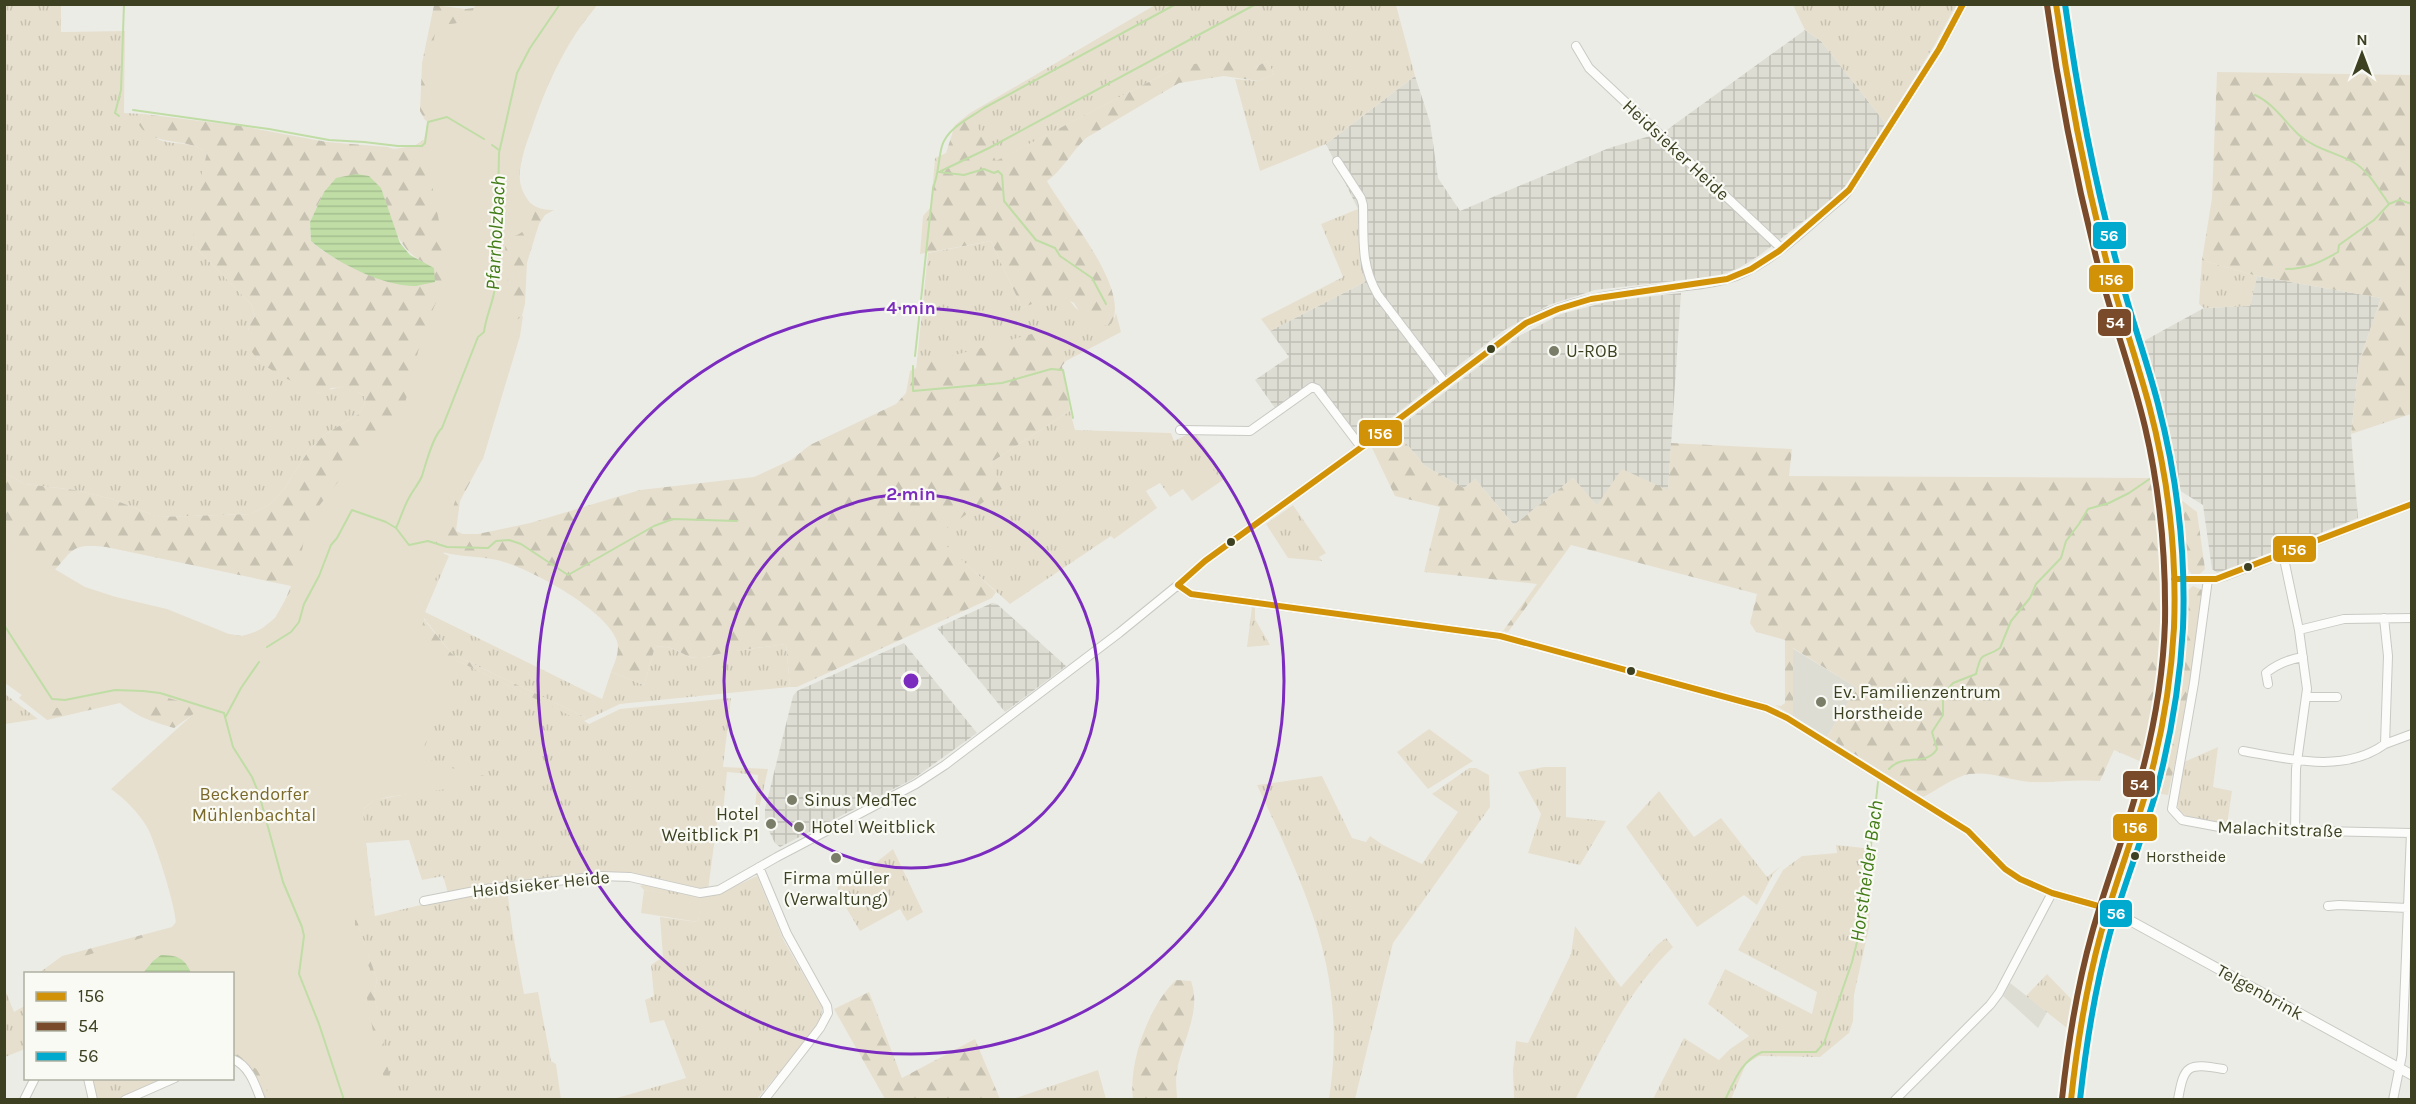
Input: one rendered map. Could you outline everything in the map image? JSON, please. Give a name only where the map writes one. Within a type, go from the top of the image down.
[{"type":"main road","points":[[2056,4],[2085,176],[2106,261],[2154,426],[2167,496],[2174,579],[2170,672],[2160,736],[2146,793],[2090,975],[2071,1100]]},
{"type":"street","name":"Heidsieker Heide","points":[[424,901],[485,889],[601,876],[630,877],[700,893],[710,893],[932,775],[1178,585],[1201,564],[1517,329],[1556,308],[1610,295],[1720,281],[1752,268],[1781,248],[1843,197],[1855,183],[1939,49],[1963,4]]},
{"type":"street","name":"Heidsieker Heide","points":[[1576,46],[1589,68],[1781,248]]},
{"type":"street","points":[[1337,160],[1363,205],[1364,257],[1370,281],[1445,383]]},
{"type":"street","points":[[1180,430],[1250,430],[1312,387],[1317,389],[1361,447]]},
{"type":"street","points":[[2174,579],[2208,579],[2225,576],[2412,504]]},
{"type":"street","points":[[2283,554],[2299,630],[2307,697],[2296,760],[2295,831]]},
{"type":"street","name":"Malachitstraße","points":[[2208,579],[2194,683],[2172,809],[2182,820],[2213,827],[2411,833]]},
{"type":"street","points":[[1178,585],[1191,594],[1500,636],[1766,708],[1787,718],[1968,831],[2006,869],[2035,887],[2109,909]]},
{"type":"street","points":[[2299,630],[2344,618],[2412,618]]},
{"type":"street","points":[[2384,618],[2388,656],[2385,744]]},
{"type":"street","points":[[2268,684],[2266,676],[2269,670],[2288,660],[2303,657]]},
{"type":"street","points":[[2307,697],[2337,697]]},
{"type":"street","points":[[2243,751],[2296,760],[2330,762],[2356,759],[2370,754],[2385,744],[2412,734]]},
{"type":"street","points":[[2393,1100],[2402,1055],[2411,833]]},
{"type":"street","points":[[759,867],[787,934],[827,1006],[828,1013],[820,1028],[764,1100]]},
{"type":"street","points":[[1895,1100],[1990,1005],[2052,893]]},
{"type":"street","points":[[2328,906],[2408,908]]},
{"type":"street","name":"Telgenbrink","points":[[2109,909],[2412,1075]]},
{"type":"street","points":[[234,1060],[242,1064],[252,1076],[261,1100]]},
{"type":"street","points":[[2178,1100],[2183,1074],[2191,1066],[2223,1069]]},
{"type":"street","points":[[24,1100],[34,1080]]},
{"type":"street","points":[[88,1080],[93,1100]]},
{"type":"street","points":[[125,1100],[170,1080]]},
{"type":"shaded area","points":[[1805,30],[1821,41],[1886,124],[1860,166],[1839,194],[1760,255],[1739,268],[1718,276],[1595,290],[1549,305],[1503,331],[1360,442],[1317,386],[1307,385],[1275,408],[1255,380],[1289,357],[1270,331],[1365,282],[1360,266],[1358,209],[1326,144],[1415,76],[1430,122],[1438,178],[1460,211],[1609,148],[1664,132]]},
{"type":"shaded area","points":[[356,174],[369,176],[381,188],[400,243],[410,255],[434,268],[435,282],[416,286],[375,278],[346,265],[311,241],[310,222],[324,192],[336,178]]},
{"type":"shaded area","points":[[2257,276],[2381,298],[2359,362],[2351,434],[2358,518],[2219,574],[2212,569],[2203,505],[2179,490],[2162,409],[2142,342],[2204,308],[2250,306]]},
{"type":"shaded area","points":[[1681,293],[1668,491],[1597,506],[1573,478],[1514,525],[1475,479],[1464,488],[1425,466],[1395,430],[1519,336],[1561,314],[1610,301]]},
{"type":"shaded area","points":[[992,603],[997,604],[1066,666],[1005,712],[937,628]]},
{"type":"shaded area","points":[[904,643],[977,733],[913,779],[780,847],[775,843],[769,831],[765,820],[765,809],[793,696],[797,691]]},
{"type":"shaded area","name":"Ev. Familienzentrum Horstheide","points":[[1792,648],[1857,688],[1827,737],[1793,716]]},
{"type":"shaded area","points":[[161,955],[180,958],[190,972],[144,972]]},
{"type":"shaded area","points":[[2010,983],[2047,1012],[2038,1028],[2003,996]]},
{"type":"green space","points":[[4,5],[61,5],[61,32],[125,31],[124,113],[144,114],[139,125],[160,140],[196,146],[207,153],[195,247],[251,304],[255,316],[248,329],[257,359],[276,372],[320,394],[331,389],[348,388],[364,396],[365,403],[359,414],[324,435],[309,450],[285,488],[270,504],[251,514],[158,517],[112,499],[75,490],[25,484],[5,473]]},
{"type":"green space","points":[[434,5],[466,9],[480,7],[436,126],[425,120],[420,111],[422,63]]},
{"type":"green space","name":"Beckendorfer Mühlenbachtal","points":[[475,5],[597,5],[566,49],[543,97],[524,149],[520,168],[521,185],[525,196],[535,209],[529,225],[521,233],[505,237],[509,324],[523,316],[520,336],[483,459],[460,487],[450,523],[440,525],[430,541],[446,546],[426,608],[419,643],[460,664],[419,758],[498,782],[388,797],[369,802],[362,808],[373,914],[355,920],[355,937],[370,969],[367,998],[389,1099],[271,1099],[260,1072],[234,1052],[234,972],[49,972],[69,961],[176,927],[165,877],[147,827],[131,806],[111,789],[201,707],[168,698],[157,701],[122,701],[45,709],[40,708],[5,683],[4,539],[85,587],[167,609],[229,634],[243,636],[255,634],[275,618],[292,588],[299,567],[304,539],[319,506],[341,478],[400,423],[423,332],[449,273],[427,159],[421,153],[393,149],[414,146],[424,140],[428,120],[429,65],[437,23],[460,22],[473,11]]},
{"type":"green space","points":[[556,5],[597,5],[567,46],[527,140],[522,160],[521,190],[534,206],[554,210],[545,215],[539,224],[527,263],[525,304],[483,458],[460,501],[456,531],[463,534],[478,534],[530,523],[640,490],[754,477],[791,460],[810,445],[896,404],[906,393],[910,371],[926,363],[1039,332],[1053,338],[1066,361],[1062,366],[1070,411],[990,463],[1003,488],[936,536],[996,592],[992,598],[797,687],[790,687],[786,644],[699,658],[690,657],[668,647],[655,647],[644,685],[611,672],[617,656],[617,641],[598,616],[565,592],[511,564],[489,558],[449,554],[434,549],[422,617],[452,654],[585,717],[583,722],[458,661],[416,756],[492,778],[491,781],[400,793],[374,800],[363,809],[364,837],[356,918],[377,980],[374,993],[394,1099],[264,1099],[256,1079],[245,1062],[234,1056],[234,972],[40,972],[62,956],[172,927],[176,922],[187,935],[202,708],[174,728],[133,712],[120,703],[47,720],[19,698],[36,679],[4,546],[23,608],[242,636],[262,629],[274,619],[291,586],[95,546],[81,547],[71,552],[54,571],[5,540],[5,473],[25,484],[75,490],[112,499],[158,517],[251,514],[270,504],[285,488],[309,450],[324,435],[359,414],[365,403],[364,396],[349,389],[331,388],[327,393],[320,394],[278,374],[258,360],[252,352],[247,336],[255,316],[251,304],[195,247],[193,228],[197,192],[207,153],[190,145],[153,137],[139,125],[144,114],[241,126],[327,142],[397,149],[411,147],[423,140],[438,159],[494,259]],"holes":[[[381,188],[393,226],[403,245],[421,261],[434,268],[363,273],[323,251],[311,241],[310,222],[324,192]]]},
{"type":"green space","points":[[1155,5],[1396,5],[1415,76],[1326,144],[1260,171],[1235,79],[1258,81],[1274,74],[1267,61],[1254,68],[1172,70],[995,162],[970,113]]},
{"type":"green space","points":[[1793,5],[1956,5],[1886,124],[1821,41],[1805,30]]},
{"type":"green space","points":[[1219,61],[1247,62],[1254,68],[1267,61],[1274,74],[1258,81],[1224,76],[1179,83],[1086,138],[1047,181],[1093,251],[1104,272],[1112,292],[1115,309],[1111,324],[1090,329],[1074,303],[1057,294],[1022,308],[991,241],[920,254],[923,216],[931,207],[935,158],[946,153],[955,125],[970,113],[996,161],[1172,70]]},
{"type":"green space","points":[[2217,72],[2411,75],[2411,414],[2351,434],[2359,362],[2381,298],[2257,276],[2202,260],[2212,198]]},
{"type":"green space","points":[[1358,209],[1360,266],[1365,282],[1270,331],[1261,319],[1343,277],[1321,224]]},
{"type":"green space","points":[[991,241],[1022,308],[1057,293],[1066,297],[1077,309],[1087,314],[1114,319],[1116,313],[1121,332],[1066,361],[1055,339],[916,370],[928,253]]},
{"type":"green space","points":[[2202,260],[2257,276],[2250,306],[2204,308],[2199,304]]},
{"type":"green space","points":[[1070,411],[1075,430],[1171,433],[1174,441],[1188,434],[1196,434],[1226,478],[1192,501],[1183,489],[1170,497],[1160,483],[1146,491],[1157,508],[1114,539],[1111,536],[1010,604],[935,536],[1002,488],[990,463]]},
{"type":"green space","points":[[1395,430],[1425,466],[1464,488],[1475,479],[1514,525],[1573,478],[1597,505],[1622,469],[1668,490],[1671,443],[1792,449],[1789,476],[2151,478],[2160,549],[2162,621],[2157,692],[2144,763],[2114,750],[2100,781],[2030,782],[1977,773],[1963,776],[1923,797],[1827,737],[1857,688],[1793,648],[1793,716],[1775,705],[1781,706],[1785,703],[1785,640],[1756,632],[1750,623],[1757,594],[1571,545],[1508,632],[1503,631],[1537,584],[1424,572],[1440,507],[1395,496],[1372,448]]},
{"type":"green space","points":[[1207,461],[1220,479],[1192,499],[1179,481]]},
{"type":"green space","points":[[2180,499],[2197,512],[2205,569],[2200,574],[2192,575],[2186,566]]},
{"type":"green space","points":[[1293,505],[1326,553],[1319,557],[1322,561],[1288,558],[1266,524]]},
{"type":"green space","points":[[434,549],[449,556],[425,612],[602,699],[611,672],[644,685],[655,647],[674,649],[693,658],[699,658],[786,644],[790,687],[620,704],[584,721],[589,724],[620,709],[731,698],[723,767],[768,769],[759,809],[755,809],[758,775],[727,772],[723,812],[758,816],[757,821],[718,815],[708,890],[630,875],[448,893],[443,876],[422,880],[409,840],[366,843],[375,916],[462,895],[510,889],[508,897],[524,994],[538,992],[551,1061],[556,1064],[561,1099],[394,1099],[391,1092],[374,993],[377,980],[356,919],[364,836],[363,809],[374,800],[492,779],[416,757],[458,661],[582,721],[585,717],[452,654],[423,617]]},
{"type":"green space","points":[[2193,586],[2202,590],[2204,596],[2190,693],[2168,795],[2155,793],[2173,716],[2186,592]]},
{"type":"green space","points":[[1252,607],[1255,608],[1255,619],[1270,645],[1247,647]]},
{"type":"green space","points":[[5,694],[38,719],[5,724]]},
{"type":"green space","points":[[1429,729],[1473,761],[1428,789],[1397,752]]},
{"type":"green space","points":[[2218,747],[2213,787],[2232,791],[2227,825],[2188,818],[2178,809],[2177,802],[2184,762]]},
{"type":"green space","points":[[1544,767],[1566,767],[1566,817],[1606,821],[1580,865],[1528,853],[1541,814],[1518,772]]},
{"type":"green space","points":[[1469,768],[1476,768],[1489,775],[1490,807],[1393,943],[1355,1099],[1329,1099],[1333,1054],[1333,1013],[1328,974],[1307,900],[1257,785],[1322,776],[1352,838],[1366,842],[1370,836],[1422,864],[1458,812],[1432,794]]},
{"type":"green space","points":[[1659,791],[1694,837],[1721,818],[1767,877],[1781,866],[1773,874],[1757,905],[1744,895],[1697,927],[1626,827]]},
{"type":"green space","points":[[1836,845],[1873,849],[1869,927],[1854,995],[1853,1021],[1849,1033],[1820,1057],[1759,1056],[1746,1064],[1731,1099],[1653,1099],[1684,1038],[1719,1060],[1749,1036],[1708,1004],[1725,969],[1812,1014],[1817,992],[1738,950],[1783,870],[1802,856],[1837,853]]},
{"type":"green space","points":[[893,849],[923,912],[907,921],[900,909],[860,931],[838,894],[837,881],[857,870],[868,869]]},
{"type":"green space","points":[[757,876],[784,941],[822,1007],[821,1017],[809,1037],[757,1099],[610,1100],[686,1078],[664,1020],[650,1023],[645,1000],[654,996],[651,965],[663,957],[660,917],[698,922],[701,899],[644,890],[640,886],[647,884],[702,896],[714,896]]},
{"type":"green space","points":[[644,890],[702,898],[698,922],[641,913]]},
{"type":"green space","points":[[1575,926],[1621,987],[1657,945],[1666,938],[1673,947],[1643,982],[1618,1018],[1576,1098],[1514,1099],[1513,1070],[1516,1041],[1528,1043],[1571,954]]},
{"type":"green space","points":[[2047,974],[2073,1001],[2067,1028],[2026,996]]},
{"type":"green space","points":[[1176,980],[1191,981],[1194,992],[1193,1015],[1177,1071],[1177,1099],[1133,1099],[1134,1069],[1142,1035],[1157,1004]]},
{"type":"green space","points":[[4,987],[14,1012],[24,1006],[24,1049],[5,1057]]},
{"type":"green space","points":[[869,992],[902,1078],[975,1039],[1000,1099],[885,1099],[834,1009]]},
{"type":"green space","points":[[1098,1070],[1106,1099],[1013,1099]]},
{"type":"green space","points":[[90,1080],[167,1080],[119,1100],[95,1099]]},
{"type":"waterway","points":[[119,116],[115,113],[121,90],[124,4]]},
{"type":"waterway","name":"Pfarrholzbach","points":[[396,528],[422,476],[433,443],[442,428],[478,337],[484,332],[495,281],[493,257],[497,241],[499,153],[517,73],[530,48],[560,4]]},
{"type":"waterway","points":[[915,356],[933,188],[942,146],[949,134],[984,108],[1176,4]]},
{"type":"waterway","points":[[941,171],[989,148],[1256,4]]},
{"type":"waterway","points":[[2255,95],[2273,108],[2305,140],[2364,170],[2389,204]]},
{"type":"waterway","points":[[133,110],[329,140],[398,146],[422,146],[425,143],[428,122],[447,117],[484,139]]},
{"type":"waterway","name":"Pfarrholzbach","points":[[492,145],[499,150]]},
{"type":"waterway","points":[[939,172],[964,175],[984,169],[994,173],[998,171],[1002,175],[1004,201],[1036,240],[1055,248],[1060,256],[1092,278],[1106,304]]},
{"type":"waterway","points":[[2286,269],[2314,264],[2338,252],[2339,245],[2374,220],[2389,204],[2399,200],[2412,204]]},
{"type":"waterway","points":[[913,366],[913,391],[1002,383],[1051,369],[1063,370],[1073,418]]},
{"type":"waterway","name":"Horstheider Bach","points":[[1889,769],[1901,762],[1927,757],[1937,749],[1932,732],[1943,715],[1943,695],[1953,683],[1976,674],[1982,658],[2000,648],[2011,621],[2030,598],[2036,584],[2061,558],[2066,541],[2088,509],[2109,503],[2151,478]]},
{"type":"waterway","points":[[267,647],[291,632],[299,622],[304,604],[319,576],[331,545],[352,510],[396,528],[409,545],[428,541],[447,547],[488,548],[496,541],[509,540],[521,544],[568,575],[654,526],[673,519],[737,521]]},
{"type":"waterway","points":[[4,625],[52,699],[65,700],[115,690],[143,691],[160,693],[224,713],[233,747],[252,777],[259,794],[283,882],[302,927],[304,936],[299,974],[319,1024],[344,1100]]},
{"type":"waterway","points":[[226,716],[241,688],[259,662]]},
{"type":"waterway","name":"Horstheider Bach","points":[[1725,1100],[1739,1072],[1755,1056],[1762,1052],[1816,1052],[1824,1043],[1852,962],[1863,918],[1878,782]]},
{"type":"transit line","name":"156","points":[[1178,585],[1205,561],[1366,444],[1526,323],[1558,309],[1591,299],[1727,279],[1751,269],[1779,251],[1849,190],[1939,49],[1963,4]]},
{"type":"transit line","name":"156","points":[[2056,4],[2079,141],[2094,208],[2110,275],[2156,432],[2170,515],[2175,600],[2171,668],[2161,729],[2147,789],[2106,915],[2091,974],[2071,1100]]},
{"type":"transit line","name":"56","points":[[2065,4],[2095,174],[2124,291],[2165,432],[2179,515],[2184,600],[2180,668],[2167,749],[2146,825],[2115,915],[2100,974],[2080,1100]]},
{"type":"transit line","name":"54","points":[[2047,5],[2082,200],[2109,305],[2145,427],[2155,475],[2163,548],[2165,597],[2162,668],[2151,737],[2087,953],[2074,1015],[2062,1099]]},
{"type":"transit line","name":"156","points":[[2174,579],[2216,579],[2412,504]]},
{"type":"transit line","name":"156","points":[[1178,585],[1191,594],[1500,636],[1766,708],[1787,718],[1968,831],[2005,869],[2020,879],[2052,893],[2109,909]]},
{"type":"place","name":"U-ROB","points":[[1554,351]]},
{"type":"place","name":"Ev. Familienzentrum Horstheide","points":[[1821,702]]},
{"type":"place","name":"Sinus MedTec","points":[[792,800]]},
{"type":"place","name":"Hotel Weitblick P1","points":[[771,824]]},
{"type":"place","name":"Hotel Weitblick","points":[[799,827]]},
{"type":"place","name":"Horstheide","points":[[2135,856]]},
{"type":"place","name":"Firma müller (Verwaltung)","points":[[836,858]]}]
